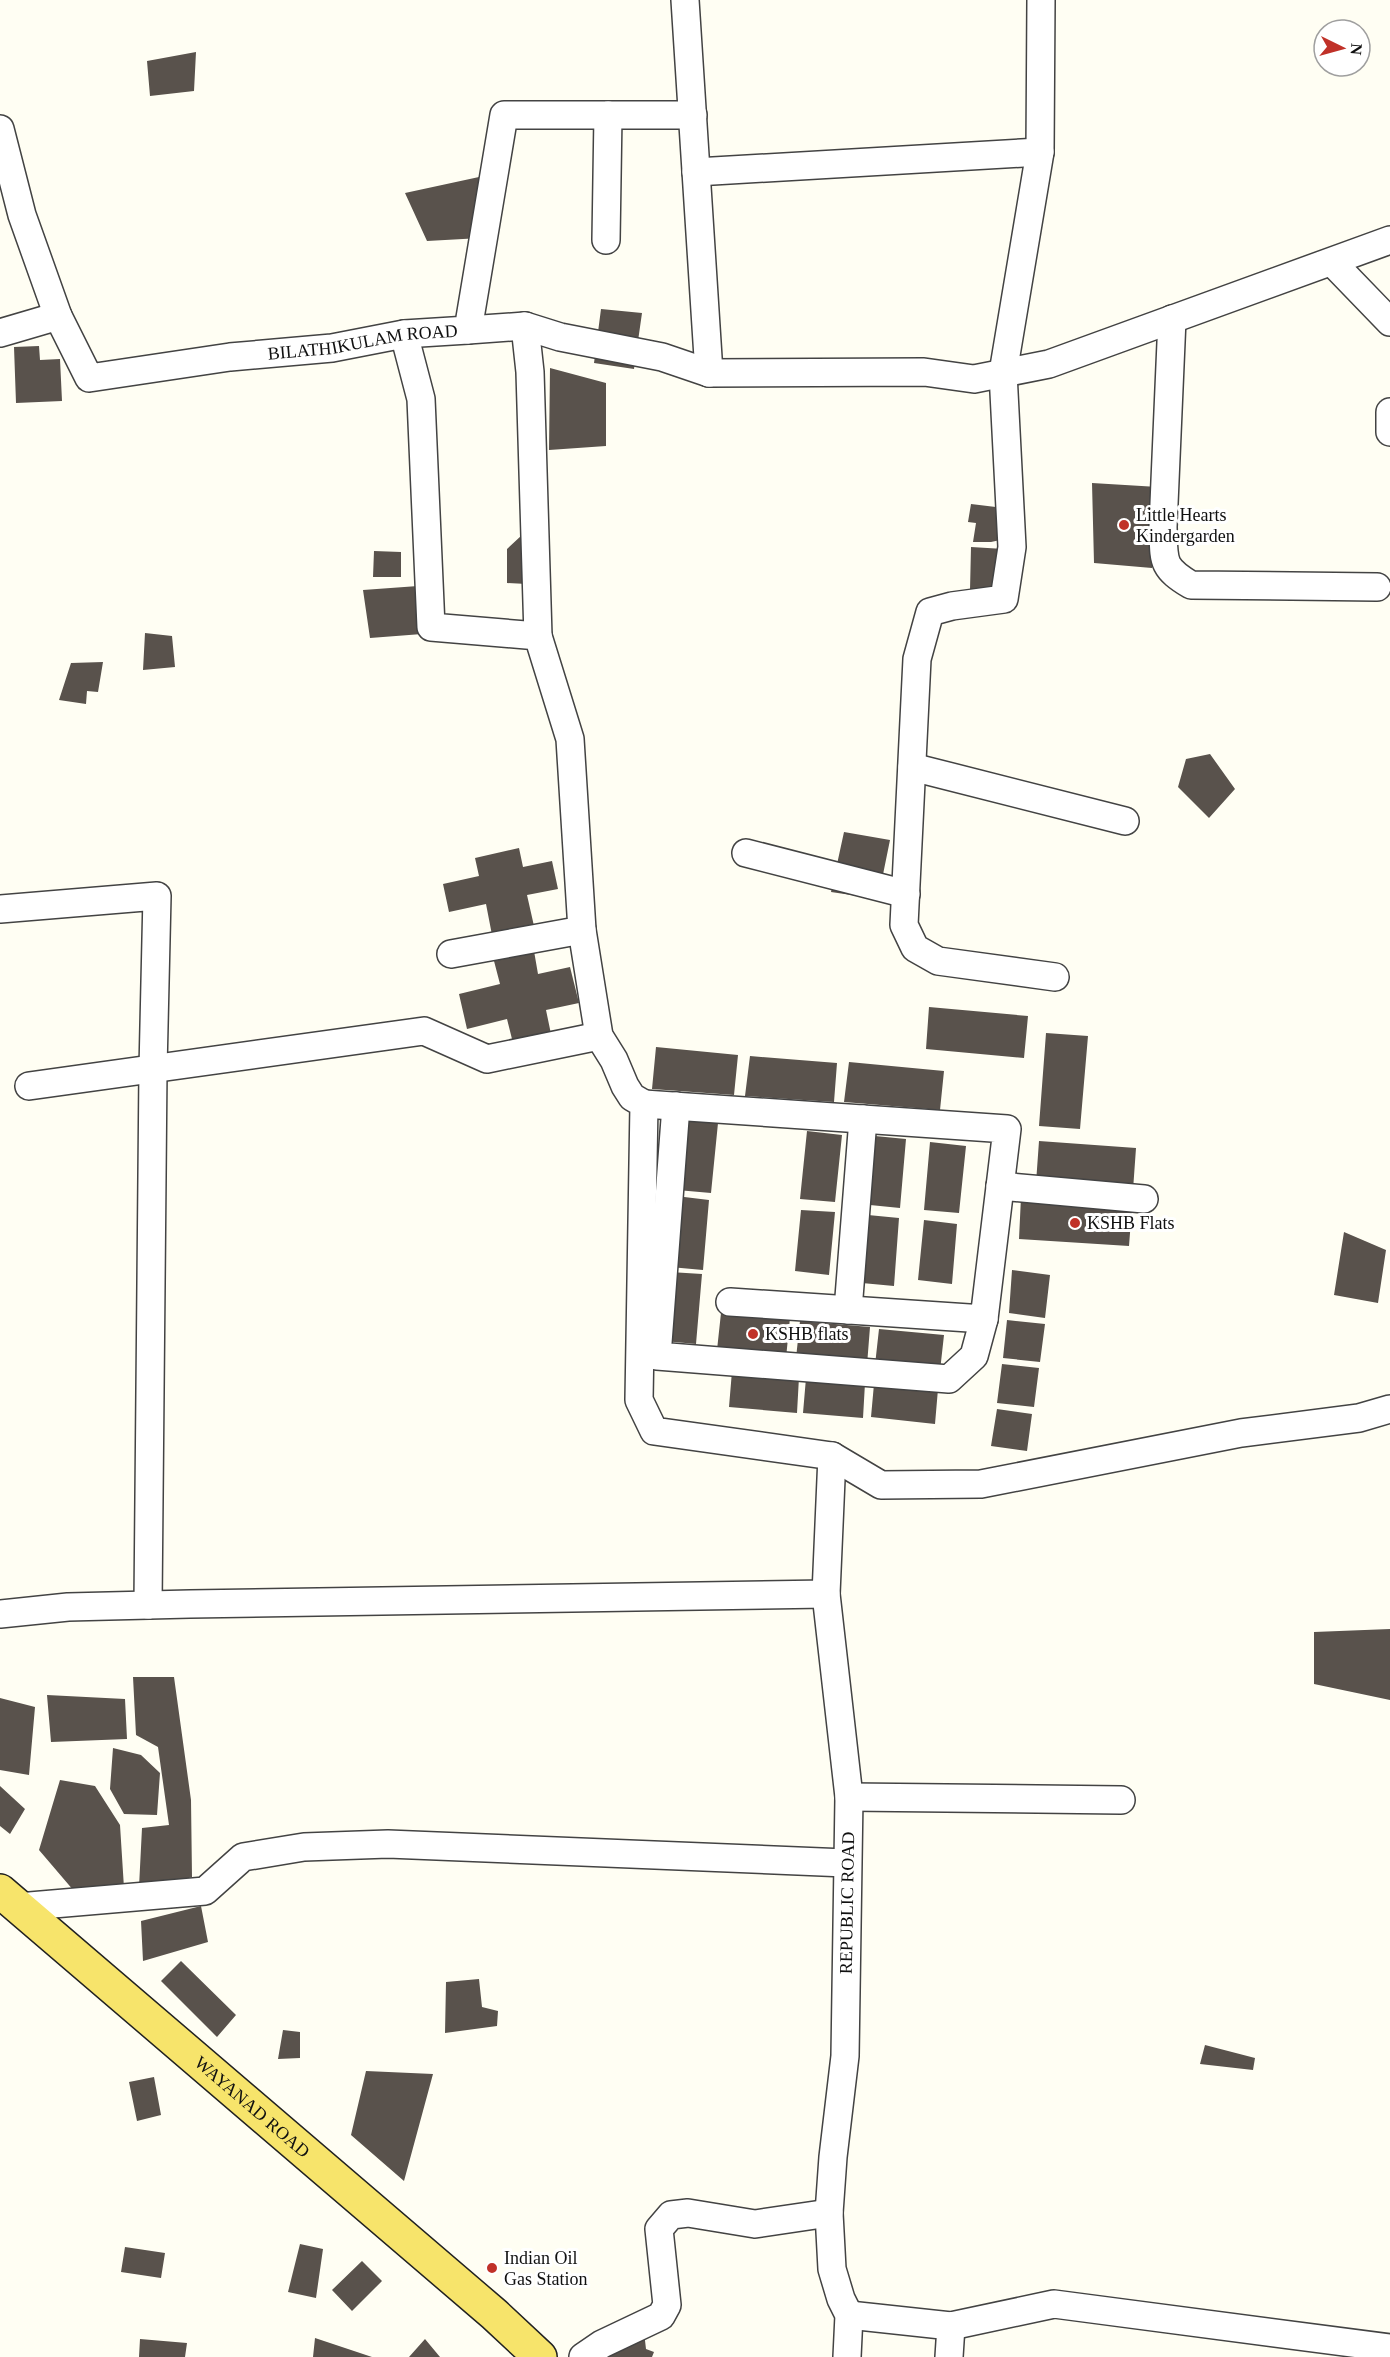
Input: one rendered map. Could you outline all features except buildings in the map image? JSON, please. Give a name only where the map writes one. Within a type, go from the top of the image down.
[{"type":"main road","name":"WAYANAD ROAD","points":[[9,1899],[504,2323],[540,2357]]},
{"type":"main road","points":[[504,2323],[510,2357]]},
{"type":"street","points":[[685,0],[709,373]]},
{"type":"street","points":[[1041,0],[1040,152],[1003,373],[1012,547],[1004,599],[952,606],[930,612],[917,659],[904,925],[915,948],[938,961],[1055,977]]},
{"type":"street","name":"BILATHIKULAM ROAD","points":[[58,316],[89,378],[230,357],[332,348],[404,334],[468,330],[504,115],[693,115]]},
{"type":"street","points":[[606,240],[608,115]]},
{"type":"street","points":[[0,129],[22,215],[58,316],[0,333]]},
{"type":"street","points":[[696,172],[1040,152]]},
{"type":"street","points":[[468,330],[525,326],[560,337],[662,357],[709,373],[924,372],[974,379],[1049,364],[1390,240]]},
{"type":"street","points":[[1332,262],[1390,322]]},
{"type":"street","points":[[1172,319],[1163,527],[1164,558],[1171,573],[1191,585],[1377,587]]},
{"type":"street","points":[[525,326],[530,372],[538,636],[570,739],[582,930],[599,1036],[614,1059],[632,1097],[644,1104],[676,1106],[1007,1129],[984,1319],[974,1356],[949,1379],[657,1356],[676,1106]]},
{"type":"street","points":[[404,334],[421,399],[431,627],[538,636]]},
{"type":"street","points":[[1390,412],[1390,432]]},
{"type":"street","points":[[912,767],[1125,821]]},
{"type":"street","points":[[746,853],[906,894]]},
{"type":"street","points":[[0,909],[157,896],[148,1605]]},
{"type":"street","points":[[451,954],[582,930]]},
{"type":"street","points":[[29,1086],[424,1031],[487,1059],[599,1036]]},
{"type":"street","points":[[644,1104],[639,1400],[654,1431],[832,1456],[881,1485],[981,1484],[1241,1433],[1359,1418],[1390,1409]]},
{"type":"street","points":[[848,1310],[863,1119]]},
{"type":"street","points":[[1000,1186],[1144,1199]]},
{"type":"street","points":[[730,1302],[984,1319]]},
{"type":"street","name":"REPUBLIC ROAD","points":[[832,1456],[826,1594],[849,1797],[846,1863],[845,2056],[829,2213],[832,2269],[841,2300],[849,2315]]},
{"type":"street","points":[[0,1614],[68,1607],[148,1605],[826,1594]]},
{"type":"street","points":[[849,1797],[1121,1800]]},
{"type":"street","points":[[9,1899],[205,1891],[243,1857],[304,1847],[388,1844],[846,1863]]},
{"type":"street","points":[[584,2357],[602,2344],[661,2316],[667,2305],[659,2229],[671,2215],[688,2213],[755,2224],[829,2213]]},
{"type":"street","points":[[847,2357],[849,2315],[951,2326],[1054,2304],[1390,2348]]},
{"type":"street","points":[[949,2357],[951,2326]]},
{"type":"place","name":"Little Hearts Kindergarden","points":[[1124,525]]},
{"type":"place","name":"KSHB Flats","points":[[1075,1223]]},
{"type":"place","name":"KSHB flats","points":[[753,1334]]},
{"type":"place","name":"Indian Oil Gas Station","points":[[492,2268]]}]
